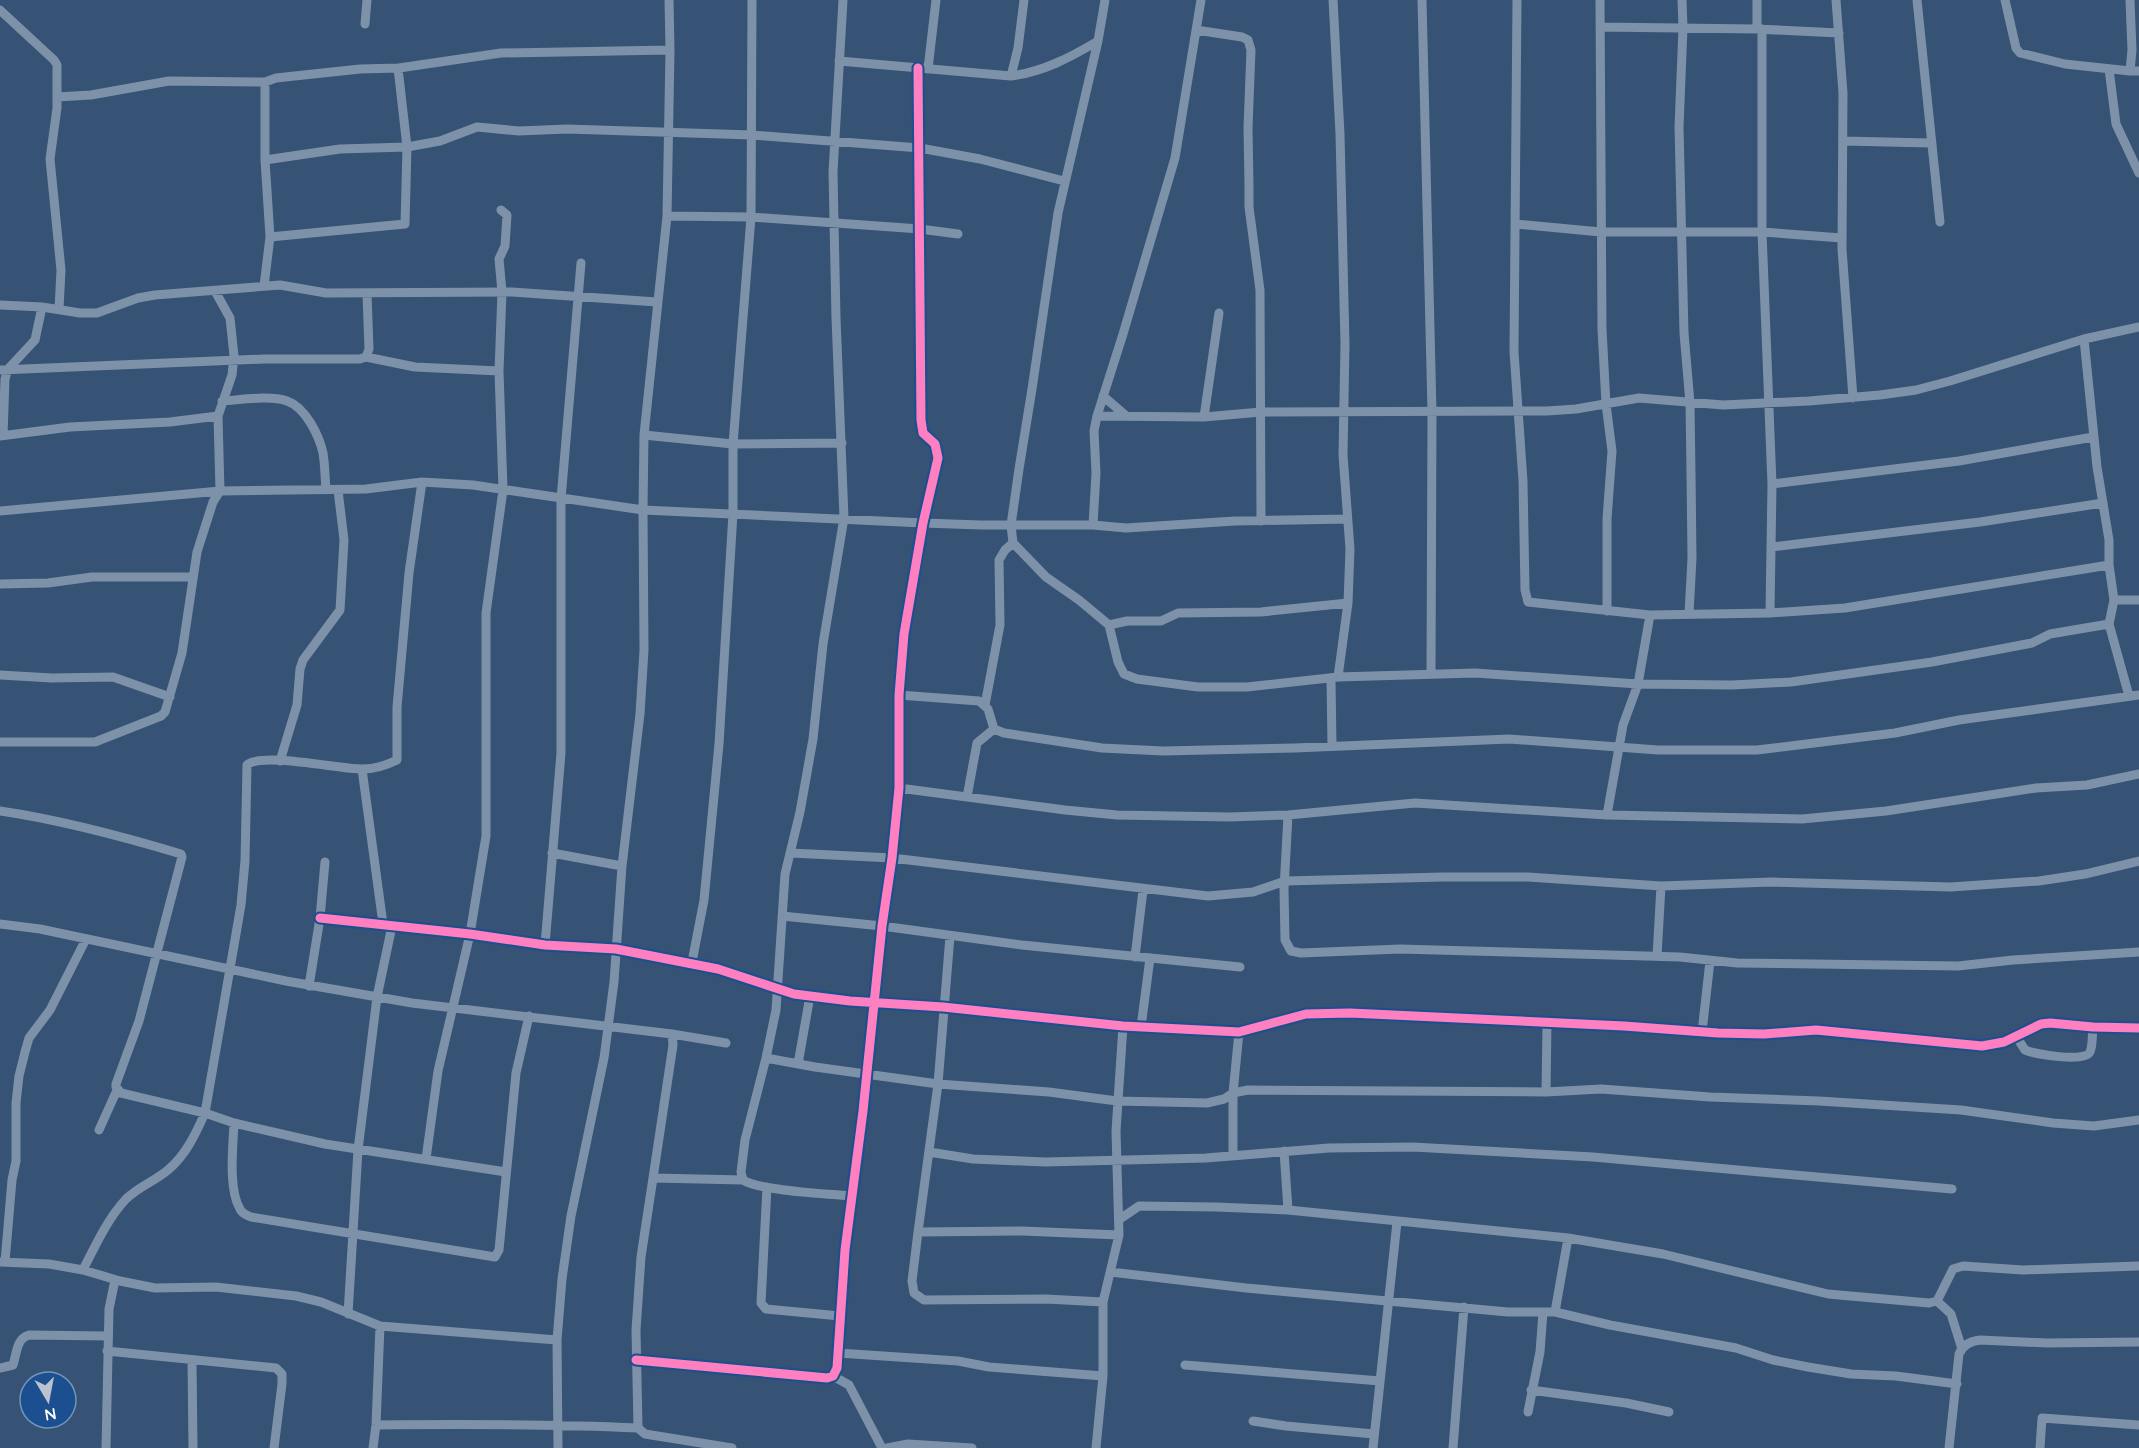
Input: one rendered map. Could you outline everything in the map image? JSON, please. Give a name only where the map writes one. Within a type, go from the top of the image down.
[{"type":"street","points":[[365,24],[367,0]]},
{"type":"street","points":[[558,1448],[557,1340],[562,1279],[571,1216],[604,1058],[616,950],[622,866],[640,714],[644,650],[642,510],[644,435],[668,216],[669,0]]},
{"type":"street","points":[[692,962],[704,900],[712,822],[733,513],[732,444],[751,217],[752,0]]},
{"type":"street","points":[[843,0],[833,172],[844,518],[823,644],[813,739],[785,874],[778,990],[741,1172],[743,1180],[749,1185],[852,1196]]},
{"type":"street","points":[[928,69],[936,0]]},
{"type":"street","points":[[1011,76],[1018,48],[1024,0]]},
{"type":"street","points":[[1105,0],[1098,41],[1064,181],[1011,525],[1012,543],[1046,577],[1109,625],[1118,662],[1124,674],[1137,679],[1198,687],[1228,687],[1335,678],[1475,673],[1638,684],[1732,685],[1791,682],[1848,675],[1998,650],[2039,640],[2050,634],[2109,624]]},
{"type":"street","points":[[1093,525],[1097,416],[1175,158],[1201,0]]},
{"type":"street","points":[[1332,746],[1335,678],[1348,603],[1350,549],[1343,455],[1345,344],[1340,134],[1333,0]]},
{"type":"street","points":[[1422,0],[1432,412],[1431,674]]},
{"type":"street","points":[[1517,0],[1514,352],[1523,481],[1525,598],[1528,602],[1650,615],[1770,613],[1845,608],[2109,565]]},
{"type":"street","points":[[1600,0],[1602,329],[1606,404],[1612,451],[1607,519],[1607,611]]},
{"type":"street","points":[[1682,0],[1679,127],[1684,333],[1690,403],[1692,558],[1689,614]]},
{"type":"street","points":[[1757,0],[1762,232],[1772,484],[1770,613]]},
{"type":"street","points":[[1836,0],[1843,93],[1842,238],[1853,398]]},
{"type":"street","points":[[1917,0],[1940,222]]},
{"type":"street","points":[[2006,0],[2016,48],[2020,53],[2065,64],[2134,71],[2130,0]]},
{"type":"street","points":[[0,10],[54,60],[58,82],[50,159],[62,270],[59,309]]},
{"type":"street","points":[[1600,27],[1759,29],[1839,33]]},
{"type":"street","points":[[1196,30],[1242,37],[1248,40],[1251,50],[1248,129],[1249,207],[1260,290],[1261,521]]},
{"type":"street","points":[[839,61],[1011,76],[1027,74],[1044,68],[1098,41]]},
{"type":"street","points":[[57,97],[91,95],[169,81],[265,82],[276,78],[360,69],[398,68],[501,54],[670,50]]},
{"type":"street","points":[[270,237],[405,224],[407,147],[398,68]]},
{"type":"street","points":[[636,1360],[827,1378],[833,1376],[837,1368],[845,1250],[899,788],[899,695],[904,634],[923,523],[938,459],[935,444],[923,433],[921,420],[918,68]]},
{"type":"street","points":[[2109,69],[2116,124],[2139,173]]},
{"type":"street","points":[[264,286],[270,237],[265,82]]},
{"type":"street","points":[[266,160],[340,149],[407,147],[440,141],[477,127],[519,131],[567,129],[752,135],[920,148],[980,159],[1064,181]]},
{"type":"street","points":[[1843,141],[1931,143]]},
{"type":"street","points":[[426,1159],[438,1071],[470,934],[486,836],[486,613],[503,490],[500,371],[502,292],[499,259],[505,246],[507,215],[501,210]]},
{"type":"street","points":[[668,216],[751,217],[920,229],[958,234]]},
{"type":"street","points":[[1516,224],[1601,232],[1762,232],[1842,238]]},
{"type":"street","points":[[545,945],[561,753],[561,499],[581,263]]},
{"type":"street","points":[[0,305],[97,313],[138,298],[264,286],[288,286],[326,293],[502,292],[657,302]]},
{"type":"street","points":[[0,742],[94,742],[161,716],[165,712],[182,653],[198,552],[213,502],[220,491],[218,416],[232,375],[234,360],[230,318],[215,291]]},
{"type":"street","points":[[366,357],[369,340],[367,294]]},
{"type":"street","points":[[4,370],[35,340],[42,307]]},
{"type":"street","points":[[1204,417],[1219,313]]},
{"type":"street","points":[[1097,416],[1204,417],[1260,412],[1519,411],[1576,409],[1639,398],[1723,405],[1853,398],[1916,390],[2084,339],[2139,327]]},
{"type":"street","points":[[1012,543],[999,560],[1000,625],[985,705],[994,729],[1004,733],[1113,749],[1218,750],[1509,739],[1689,751],[1786,747],[1895,733],[1959,720],[2134,695],[2109,624],[2114,600],[2109,565],[2109,540],[2094,437],[2084,339]]},
{"type":"street","points":[[4,370],[366,357],[415,367],[500,371]]},
{"type":"street","points":[[4,370],[2,436],[70,427],[170,422],[218,416]]},
{"type":"street","points":[[1102,396],[1125,415]]},
{"type":"street","points":[[222,401],[275,399],[287,401],[296,406],[304,414],[322,450],[326,490]]},
{"type":"street","points":[[644,435],[732,444],[842,443]]},
{"type":"street","points":[[1772,484],[1959,462],[2094,437]]},
{"type":"street","points":[[0,511],[220,491],[338,490],[422,482],[503,490],[642,510],[923,523],[1093,525],[1126,528],[1347,519]]},
{"type":"street","points":[[83,1269],[119,1208],[133,1192],[169,1170],[191,1143],[205,1113],[241,905],[245,861],[247,765],[252,761],[280,761],[362,770],[397,760],[397,707],[409,573],[422,482]]},
{"type":"street","points":[[280,761],[297,705],[303,660],[340,610],[344,540],[338,490]]},
{"type":"street","points":[[1771,548],[1980,522],[2103,503]]},
{"type":"street","points":[[0,584],[48,583],[92,577],[193,577]]},
{"type":"street","points":[[2114,600],[2139,600]]},
{"type":"street","points":[[1109,625],[1127,621],[1161,621],[1178,614],[1261,612],[1348,603]]},
{"type":"street","points":[[1607,815],[1623,725],[1638,684],[1650,615]]},
{"type":"street","points":[[0,675],[52,678],[112,677],[170,697]]},
{"type":"street","points":[[899,695],[968,699],[985,705]]},
{"type":"street","points":[[967,796],[977,743],[994,729]]},
{"type":"street","points":[[348,1314],[358,1150],[388,925],[362,770]]},
{"type":"street","points":[[899,788],[1117,815],[1230,818],[1415,803],[1607,815],[1802,819],[1886,811],[2036,788],[2087,785],[2139,774]]},
{"type":"street","points":[[0,811],[99,830],[181,854],[182,861],[139,1021],[116,1084],[117,1090],[99,1130]]},
{"type":"street","points":[[1288,815],[1285,940],[1291,951],[1301,953],[1400,949],[1657,956],[1737,963],[1958,966],[2139,952]]},
{"type":"street","points":[[552,853],[622,866]]},
{"type":"street","points":[[791,853],[892,858],[1143,890],[1208,896],[1253,892],[1285,881],[1453,877],[1527,877],[1661,886],[1771,882],[1918,887],[1985,885],[2039,881],[2085,874],[2139,861]]},
{"type":"street","points":[[309,986],[320,918],[325,862]]},
{"type":"street","points":[[1657,956],[1661,886]]},
{"type":"street","points":[[1135,957],[1143,890]]},
{"type":"street","points":[[783,916],[1240,967]]},
{"type":"street","points":[[320,918],[470,934],[545,945],[616,950],[692,962],[735,973],[778,990],[810,996],[1123,1026],[1239,1032],[1282,1019],[1323,1012],[1624,1026],[1702,1032],[1764,1034],[1816,1030],[1982,1047],[1994,1046],[2030,1028],[2050,1023],[2093,1028],[2139,1028]]},
{"type":"street","points":[[0,924],[24,926],[309,986],[454,1008],[672,1034],[726,1043]]},
{"type":"street","points":[[950,936],[938,1084],[912,1281],[914,1293],[924,1300],[1046,1299],[1103,1302]]},
{"type":"street","points":[[86,939],[50,1010],[29,1038],[25,1052],[16,1102],[16,1161],[2,1262],[50,1264],[83,1269],[115,1280],[155,1288],[216,1287],[296,1296],[321,1302],[380,1326],[557,1340]]},
{"type":"street","points":[[1141,1027],[1150,958]]},
{"type":"street","points":[[1702,1032],[1710,960]]},
{"type":"street","points":[[798,1064],[810,996]]},
{"type":"street","points":[[234,1123],[234,1188],[239,1208],[243,1214],[495,1257],[500,1251],[516,1073],[529,1016]]},
{"type":"street","points":[[1546,1092],[1547,1023]]},
{"type":"street","points":[[1095,1448],[1103,1376],[1103,1302],[1119,1235],[1116,1159],[1117,1101],[1123,1026]]},
{"type":"street","points":[[2016,1036],[2025,1050],[2034,1054],[2079,1058],[2087,1056],[2091,1051],[2093,1028]]},
{"type":"street","points":[[1233,1155],[1233,1093],[1239,1032]]},
{"type":"street","points":[[638,1428],[636,1360],[641,1257],[673,1045],[672,1034]]},
{"type":"street","points":[[766,1058],[938,1084],[1049,1092],[1117,1101],[1207,1103],[1224,1099],[1233,1093],[1259,1090],[1546,1092],[1601,1089],[1710,1098],[1961,1110],[2053,1123],[2094,1126],[2139,1120]]},
{"type":"street","points":[[117,1090],[121,1093],[205,1113],[234,1123],[358,1150],[506,1172]]},
{"type":"street","points":[[929,1152],[973,1159],[1007,1161],[1206,1158],[1329,1148],[1413,1147],[1593,1157],[1952,1190]]},
{"type":"street","points":[[1284,1151],[1288,1210]]},
{"type":"street","points":[[652,1178],[743,1180]]},
{"type":"street","points":[[767,1187],[761,1303],[766,1309],[840,1316]]},
{"type":"street","points":[[1120,1219],[1139,1206],[1150,1205],[1288,1210],[1568,1238],[1663,1254],[1828,1294],[1929,1303],[1937,1301],[1953,1269],[1963,1266],[2023,1270],[2139,1266]]},
{"type":"street","points":[[1373,1448],[1397,1222]]},
{"type":"street","points":[[918,1232],[1022,1231],[1119,1235]]},
{"type":"street","points":[[1554,1312],[1568,1238]]},
{"type":"street","points":[[1111,1272],[1246,1288],[1526,1313],[1554,1312],[1610,1325],[1736,1348],[1773,1360],[1808,1367],[1851,1374],[1896,1376],[1957,1384]]},
{"type":"street","points":[[106,1448],[109,1309],[115,1280]]},
{"type":"street","points":[[1937,1301],[1951,1314],[1962,1349],[1949,1448]]},
{"type":"street","points":[[1453,1448],[1464,1307]]},
{"type":"street","points":[[1528,1412],[1540,1352],[1543,1312]]},
{"type":"street","points":[[373,1448],[380,1326]]},
{"type":"street","points":[[0,1368],[13,1365],[19,1341],[29,1335],[108,1336]]},
{"type":"street","points":[[1962,1349],[1971,1341],[1980,1340],[2139,1342]]},
{"type":"street","points":[[107,1351],[276,1368],[282,1374],[274,1448]]},
{"type":"street","points":[[838,1353],[958,1361],[1103,1376]]},
{"type":"street","points":[[192,1360],[193,1448]]},
{"type":"street","points":[[1185,1365],[1380,1381]]},
{"type":"street","points":[[833,1376],[849,1386],[882,1448]]},
{"type":"street","points":[[1531,1390],[1626,1403],[1669,1412]]},
{"type":"street","points":[[2040,1448],[2042,1418],[2139,1425]]},
{"type":"street","points":[[1253,1421],[1374,1434]]},
{"type":"street","points":[[376,1425],[557,1424],[638,1428],[645,1434],[732,1448]]},
{"type":"street","points":[[888,1448],[908,1444],[972,1448]]},
{"type":"cycle path","points":[[636,1360],[827,1378],[833,1376],[837,1368],[845,1250],[899,788],[899,695],[904,634],[923,523],[938,458],[935,444],[923,433],[921,420],[918,68]]},
{"type":"cycle path","points":[[320,918],[470,934],[545,945],[616,949],[718,969],[794,994],[1123,1026],[1239,1032],[1306,1014],[1350,1013],[1624,1026],[1718,1033],[1764,1034],[1816,1030],[1982,1046],[2004,1042],[2041,1024],[2139,1028]]}]
